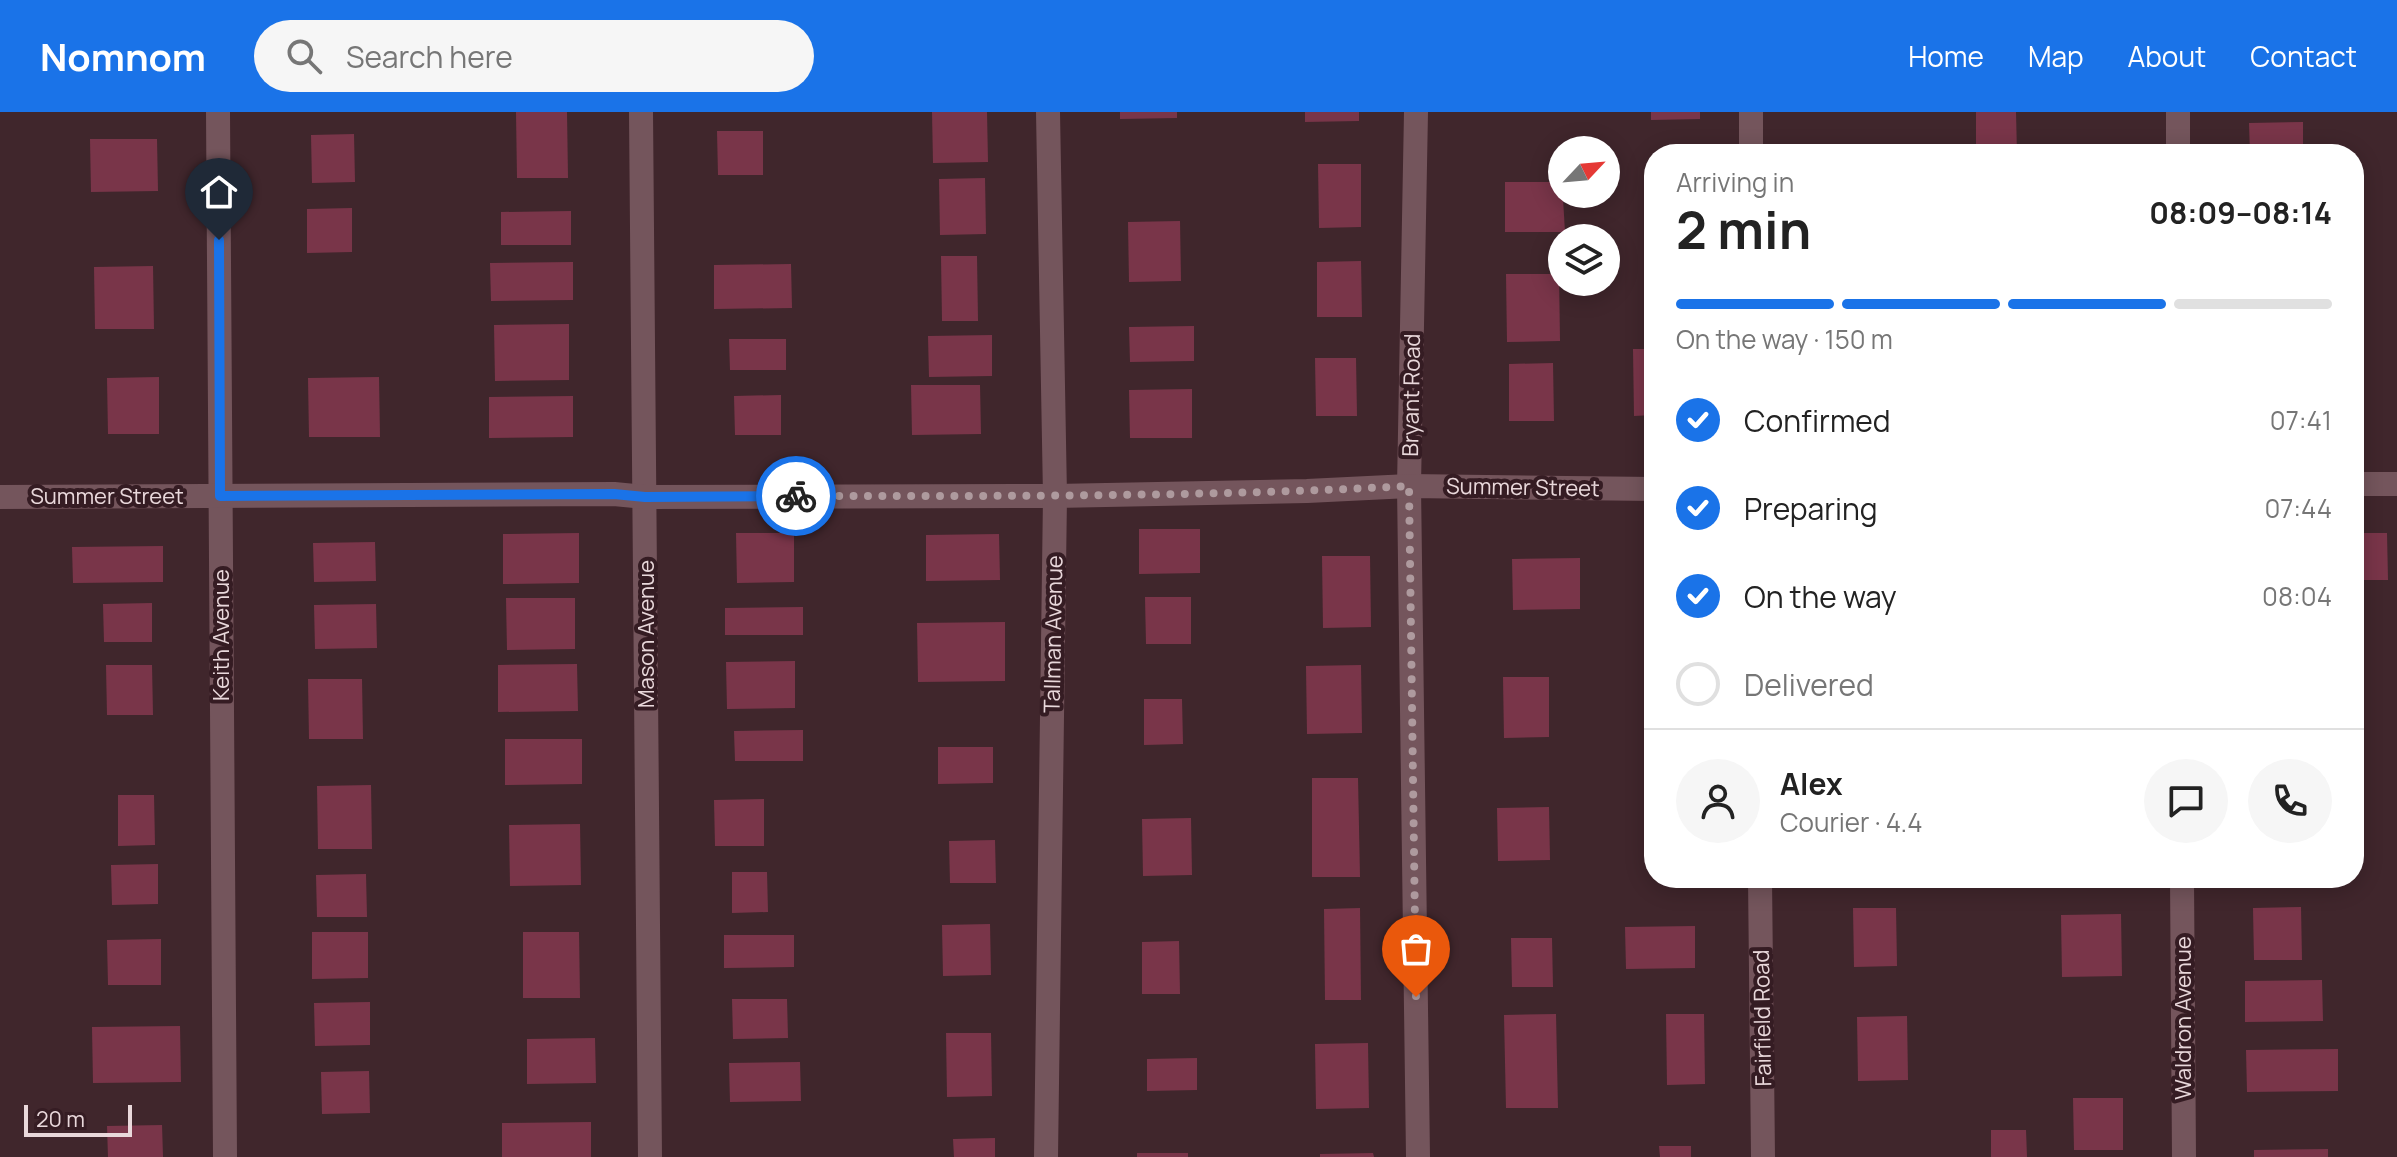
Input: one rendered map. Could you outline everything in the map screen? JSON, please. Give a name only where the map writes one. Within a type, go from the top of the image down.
[{"type":"street","name":"Keith Avenue","points":[[218,112],[225,1157]]},
{"type":"street","name":"Mason Avenue","points":[[641,112],[650,1157]]},
{"type":"street","name":"Tallman Avenue","points":[[1046,1157],[1055,496],[1048,112]]},
{"type":"street","name":"Bryant Road","points":[[1416,112],[1409,486],[1418,1157]]},
{"type":"street","points":[[1751,112],[1751,144]]},
{"type":"street","points":[[2178,112],[2178,144]]},
{"type":"street","points":[[2364,484],[2397,484]]},
{"type":"street","name":"Summer Street","points":[[0,497],[614,494],[645,497],[1055,496],[1409,486],[1644,489]]},
{"type":"street","name":"Fairfield Road","points":[[1760,888],[1763,1157]]},
{"type":"street","name":"Waldron Avenue","points":[[2182,888],[2184,1157]]},
{"type":"building","points":[[516,112],[567,112],[568,178],[517,178]]},
{"type":"building","points":[[932,112],[987,112],[988,162],[933,163]]},
{"type":"building","points":[[1120,112],[1177,112],[1177,118],[1120,119]]},
{"type":"building","points":[[1305,112],[1359,112],[1359,121],[1305,122]]},
{"type":"building","points":[[1651,112],[1700,112],[1700,119],[1651,120]]},
{"type":"building","points":[[1976,112],[2016,112],[2017,144],[1976,144]]},
{"type":"building","points":[[2303,122],[2303,144],[2250,144],[2249,123]]},
{"type":"building","points":[[717,131],[763,131],[763,175],[718,175]]},
{"type":"building","points":[[354,134],[355,182],[312,183],[311,135]]},
{"type":"building","points":[[90,139],[157,139],[158,191],[91,192]]},
{"type":"building","points":[[1318,164],[1361,164],[1361,227],[1319,228]]},
{"type":"building","points":[[985,178],[986,234],[940,235],[939,179]]},
{"type":"building","points":[[1505,182],[1548,182],[1548,208],[1564,208],[1565,224],[1548,224],[1548,232],[1505,232]]},
{"type":"building","points":[[352,208],[352,252],[307,253],[307,209]]},
{"type":"building","points":[[571,211],[571,245],[501,245],[501,212]]},
{"type":"building","points":[[1180,221],[1181,281],[1129,282],[1128,222]]},
{"type":"building","points":[[941,256],[977,256],[978,321],[942,321]]},
{"type":"building","points":[[1361,261],[1362,317],[1317,317],[1317,262]]},
{"type":"building","points":[[573,262],[573,300],[491,301],[490,263]]},
{"type":"building","points":[[791,264],[792,308],[714,309],[714,265]]},
{"type":"building","points":[[153,266],[154,329],[95,329],[94,267]]},
{"type":"building","points":[[1506,274],[1548,274],[1548,296],[1559,296],[1560,341],[1507,342]]},
{"type":"building","points":[[569,324],[569,380],[495,381],[494,325]]},
{"type":"building","points":[[1194,326],[1194,361],[1130,362],[1129,327]]},
{"type":"building","points":[[992,335],[992,376],[929,377],[928,336]]},
{"type":"building","points":[[729,339],[786,339],[786,370],[730,370]]},
{"type":"building","points":[[1633,349],[1644,349],[1644,416],[1634,416]]},
{"type":"building","points":[[1315,358],[1356,358],[1357,416],[1316,416]]},
{"type":"building","points":[[1553,363],[1554,421],[1509,421],[1509,364]]},
{"type":"building","points":[[159,377],[159,434],[108,434],[107,378]]},
{"type":"building","points":[[379,377],[380,437],[309,437],[308,378]]},
{"type":"building","points":[[911,385],[980,385],[981,434],[912,435]]},
{"type":"building","points":[[1192,389],[1192,438],[1130,438],[1129,390]]},
{"type":"building","points":[[781,395],[781,435],[735,435],[734,396]]},
{"type":"building","points":[[573,396],[573,437],[489,438],[489,397]]},
{"type":"building","points":[[1139,529],[1200,529],[1200,573],[1139,574]]},
{"type":"building","points":[[579,533],[579,583],[503,584],[503,534]]},
{"type":"building","points":[[736,533],[794,533],[794,582],[737,583]]},
{"type":"building","points":[[2364,533],[2387,533],[2388,580],[2364,580]]},
{"type":"building","points":[[999,534],[1000,580],[926,581],[926,535]]},
{"type":"building","points":[[375,542],[376,581],[314,582],[313,543]]},
{"type":"building","points":[[163,546],[163,582],[73,583],[72,547]]},
{"type":"building","points":[[1322,556],[1370,556],[1371,627],[1323,628]]},
{"type":"building","points":[[1580,558],[1580,609],[1513,610],[1512,559]]},
{"type":"building","points":[[1145,597],[1191,597],[1191,644],[1146,644]]},
{"type":"building","points":[[506,598],[575,598],[575,649],[507,650]]},
{"type":"building","points":[[152,603],[152,642],[104,642],[103,604]]},
{"type":"building","points":[[376,604],[377,648],[315,649],[314,605]]},
{"type":"building","points":[[803,607],[803,635],[725,635],[725,608]]},
{"type":"building","points":[[1005,622],[1005,681],[918,682],[917,623]]},
{"type":"building","points":[[795,661],[795,708],[727,709],[726,662]]},
{"type":"building","points":[[577,664],[578,711],[498,712],[498,665]]},
{"type":"building","points":[[106,665],[152,665],[153,715],[107,715]]},
{"type":"building","points":[[1361,665],[1362,733],[1307,734],[1306,666]]},
{"type":"building","points":[[1503,677],[1549,677],[1549,737],[1504,738]]},
{"type":"building","points":[[308,679],[362,679],[363,739],[309,739]]},
{"type":"building","points":[[1144,699],[1182,699],[1183,744],[1144,745]]},
{"type":"building","points":[[803,730],[803,761],[735,761],[734,731]]},
{"type":"building","points":[[505,739],[582,739],[582,784],[505,785]]},
{"type":"building","points":[[938,747],[993,747],[993,783],[938,784]]},
{"type":"building","points":[[1312,778],[1358,778],[1360,877],[1312,877]]},
{"type":"building","points":[[371,785],[372,849],[318,849],[317,786]]},
{"type":"building","points":[[118,795],[154,795],[155,845],[118,846]]},
{"type":"building","points":[[764,799],[764,846],[715,846],[714,800]]},
{"type":"building","points":[[1549,807],[1550,860],[1498,861],[1497,808]]},
{"type":"building","points":[[1191,818],[1192,875],[1143,876],[1142,819]]},
{"type":"building","points":[[580,824],[581,885],[510,886],[509,825]]},
{"type":"building","points":[[995,840],[996,883],[950,883],[949,841]]},
{"type":"building","points":[[158,864],[158,904],[112,905],[111,865]]},
{"type":"building","points":[[732,872],[767,872],[768,912],[732,913]]},
{"type":"building","points":[[366,874],[367,917],[317,917],[316,875]]},
{"type":"building","points":[[2301,907],[2302,960],[2254,960],[2253,908]]},
{"type":"building","points":[[1360,908],[1361,1000],[1325,1000],[1324,909]]},
{"type":"building","points":[[1853,908],[1896,908],[1897,966],[1854,967]]},
{"type":"building","points":[[2121,914],[2122,976],[2062,977],[2061,915]]},
{"type":"building","points":[[990,924],[991,975],[943,976],[942,925]]},
{"type":"building","points":[[1695,926],[1695,968],[1626,969],[1625,927]]},
{"type":"building","points":[[312,932],[368,932],[368,978],[312,979]]},
{"type":"building","points":[[523,932],[579,932],[580,998],[523,998]]},
{"type":"building","points":[[724,935],[794,935],[794,967],[724,968]]},
{"type":"building","points":[[1511,938],[1552,938],[1553,987],[1512,987]]},
{"type":"building","points":[[161,939],[161,985],[108,985],[107,940]]},
{"type":"building","points":[[1179,941],[1180,994],[1142,994],[1142,942]]},
{"type":"building","points":[[2322,980],[2323,1021],[2245,1022],[2245,981]]},
{"type":"building","points":[[732,999],[787,999],[788,1038],[733,1039]]},
{"type":"building","points":[[370,1002],[370,1045],[315,1046],[314,1003]]},
{"type":"building","points":[[1556,1014],[1558,1108],[1506,1108],[1504,1015]]},
{"type":"building","points":[[1666,1014],[1704,1014],[1705,1084],[1667,1085]]},
{"type":"building","points":[[1907,1016],[1908,1080],[1858,1081],[1857,1017]]},
{"type":"building","points":[[180,1026],[181,1082],[93,1083],[92,1027]]},
{"type":"building","points":[[946,1033],[991,1033],[992,1096],[947,1097]]},
{"type":"building","points":[[595,1038],[596,1083],[527,1084],[527,1039]]},
{"type":"building","points":[[1368,1043],[1369,1108],[1316,1109],[1315,1044]]},
{"type":"building","points":[[2338,1049],[2338,1091],[2247,1092],[2246,1050]]},
{"type":"building","points":[[1197,1058],[1197,1090],[1147,1091],[1147,1059]]},
{"type":"building","points":[[800,1062],[801,1101],[730,1102],[729,1063]]},
{"type":"building","points":[[369,1071],[370,1113],[322,1114],[321,1072]]},
{"type":"building","points":[[2073,1098],[2123,1098],[2123,1150],[2074,1150]]},
{"type":"building","points":[[591,1122],[591,1157],[502,1157],[502,1123]]},
{"type":"building","points":[[162,1125],[163,1157],[108,1157],[107,1126]]},
{"type":"building","points":[[1991,1130],[2026,1130],[2027,1157],[1991,1157]]},
{"type":"building","points":[[995,1138],[995,1157],[954,1157],[953,1139]]},
{"type":"building","points":[[1659,1146],[1691,1146],[1691,1157],[1660,1157]]},
{"type":"building","points":[[2328,1149],[2328,1157],[2254,1157],[2254,1150]]},
{"type":"building","points":[[1137,1153],[1188,1153],[1188,1157],[1137,1157]]},
{"type":"building","points":[[1373,1153],[1374,1157],[1320,1157],[1320,1154]]},
{"type":"way so far","points":[[796,496],[1055,496],[1409,486],[1416,997]]},
{"type":"route","points":[[219,240],[220,496],[796,496]]}]
